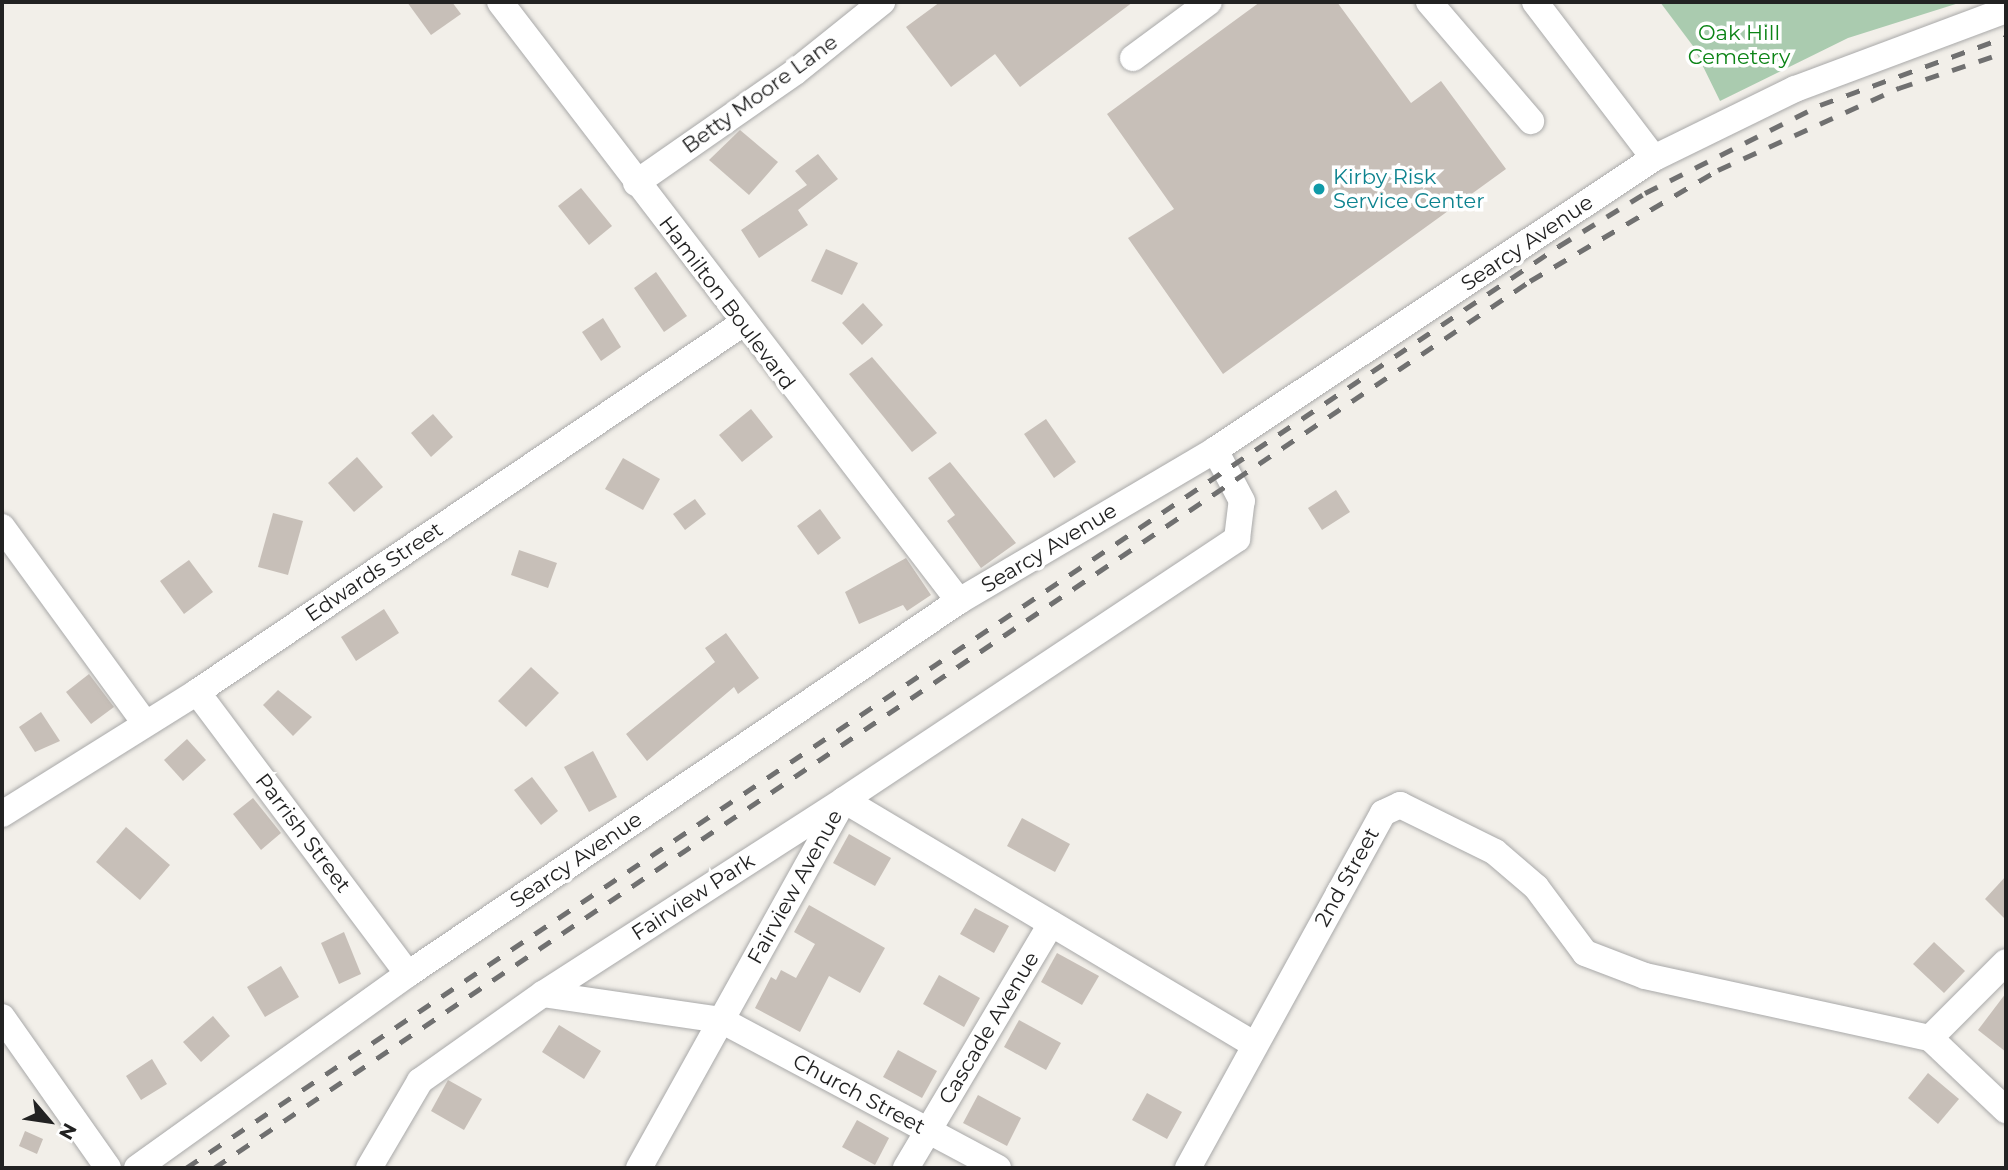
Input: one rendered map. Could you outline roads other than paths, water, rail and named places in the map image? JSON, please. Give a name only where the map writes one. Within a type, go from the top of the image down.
[{"type":"street","name":"Hamilton Boulevard","points":[[500,2],[742,324],[960,601]]},
{"type":"street","name":"Betty Moore Lane","points":[[636,183],[796,72],[882,2]]},
{"type":"street","points":[[1133,58],[1209,2]]},
{"type":"street","points":[[1429,2],[1531,121]]},
{"type":"street","points":[[1535,2],[1654,158]]},
{"type":"street","name":"Searcy Avenue","points":[[137,1168],[408,974],[960,601],[1215,450],[1654,158],[1795,89],[2006,10]]},
{"type":"street","name":"Edwards Street","points":[[2,814],[197,692],[742,324]]},
{"type":"street","name":"Fairview Avenue","points":[[639,1168],[844,800],[1226,551],[1243,524],[1242,501],[1215,450]]},
{"type":"street","points":[[2,527],[145,723]]},
{"type":"street","name":"Parrish Street","points":[[197,692],[408,974]]},
{"type":"street","points":[[844,800],[1254,1044],[1188,1168]]},
{"type":"street","name":"Fairview Park","points":[[543,994],[844,800]]},
{"type":"street","name":"2nd Street","points":[[1254,1044],[1383,813],[1400,805],[1495,852],[1536,887],[1585,953],[1645,976],[1930,1038]]},
{"type":"street","name":"Cascade Avenue","points":[[906,1168],[1051,924]]},
{"type":"street","points":[[2006,962],[1930,1038],[2006,1110]]},
{"type":"street","points":[[369,1168],[420,1081],[543,994],[602,998],[720,1020]]},
{"type":"street","points":[[2,1017],[108,1168]]},
{"type":"street","name":"Church Street","points":[[720,1020],[998,1168]]},
{"type":"railway","points":[[186,1168],[1559,246],[1645,193],[1820,105],[2006,37]]},
{"type":"railway","points":[[214,1168],[1530,281],[1718,170],[1899,88],[2006,52]]},
{"type":"place","name":"Kirby Risk Service Center","points":[[1319,189]]},
{"type":"park label","name":"Oak Hill Cemetery","points":[[1739,45]]}]
